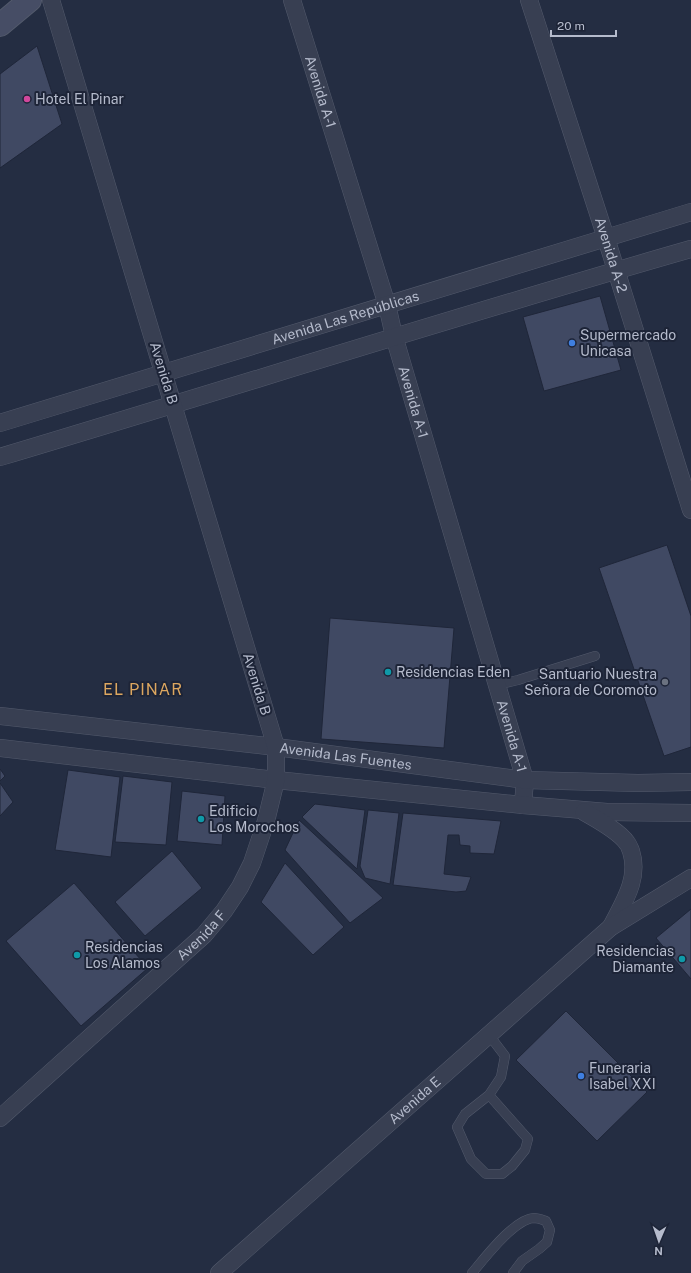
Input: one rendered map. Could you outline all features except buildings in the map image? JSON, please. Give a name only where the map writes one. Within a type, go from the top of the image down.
[{"type":"main road","points":[[0,25],[30,0]]},
{"type":"street","name":"Avenida B","points":[[51,0],[276,747],[276,780]]},
{"type":"street","name":"Avenida A-1","points":[[292,0],[387,305],[394,336],[525,780],[523,806]]},
{"type":"street","name":"Avenida A-2","points":[[529,0],[606,238],[691,510]]},
{"type":"street","name":"Avenida Las Repúblicas","points":[[0,423],[691,212]]},
{"type":"street","points":[[0,457],[174,405],[394,336],[615,270],[691,249]]},
{"type":"street","name":"Avenida Las Fuentes","points":[[0,716],[276,747],[525,780],[638,783],[691,782]]},
{"type":"street","points":[[0,748],[276,780],[523,806],[607,812],[691,812]]},
{"type":"street","name":"Avenida F","points":[[0,1118],[204,935],[224,911],[240,887],[252,863],[266,822],[276,780]]},
{"type":"street","name":"Avenida E","points":[[580,810],[610,828],[627,843],[634,861],[633,878],[628,893],[611,928]]},
{"type":"street","name":"Avenida E","points":[[219,1273],[611,928],[691,878]]},
{"type":"lane","points":[[497,685],[595,656]]},
{"type":"lane","points":[[488,1035],[505,1056],[501,1076],[489,1095],[465,1114],[457,1128],[471,1159],[486,1174],[502,1174],[512,1166],[525,1150],[528,1138],[489,1095]]},
{"type":"lane","points":[[472,1273],[504,1237],[520,1224],[533,1218],[546,1221],[550,1230],[547,1242],[522,1261],[513,1273]]},
{"type":"place","name":"Hotel El Pinar","points":[[27,99]]},
{"type":"place","name":"Supermercado Unicasa","points":[[572,343]]},
{"type":"place","name":"Residencias Eden","points":[[388,672]]},
{"type":"place","name":"Santuario Nuestra Señora de Coromoto","points":[[665,682]]},
{"type":"place","name":"Edificio Los Morochos","points":[[201,819]]},
{"type":"place","name":"Residencias Los Alamos","points":[[77,955]]},
{"type":"place","name":"Residencias Diamante","points":[[682,959]]},
{"type":"place","name":"Funeraria Isabel XXI","points":[[581,1076]]},
{"type":"district","name":"EL PINAR","points":[[143,689]]}]
